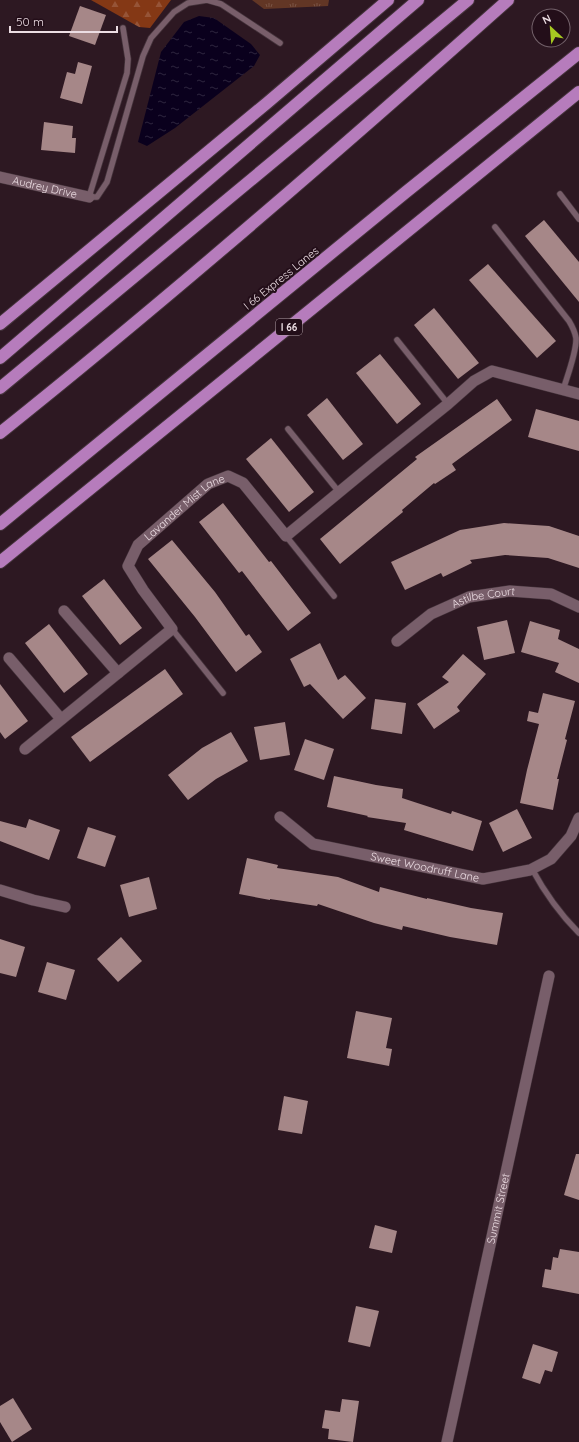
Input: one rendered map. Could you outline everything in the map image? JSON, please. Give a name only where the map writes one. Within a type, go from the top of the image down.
[{"type":"highway","points":[[0,324],[267,103],[388,0]]},
{"type":"highway","points":[[0,358],[418,0]]},
{"type":"highway","points":[[0,388],[468,0]]},
{"type":"highway","points":[[0,433],[134,324],[263,216],[508,0]]},
{"type":"highway","name":"I 66 Express Lanes","points":[[0,524],[406,192],[579,53]]},
{"type":"highway","name":"I 66","points":[[0,562],[579,92]]},
{"type":"street","name":"Audrey Drive","points":[[0,180],[89,197]]},
{"type":"street","points":[[286,536],[448,404],[474,381],[492,370],[579,394]]},
{"type":"street","name":"Lavander Mist Lane","points":[[172,629],[143,590],[128,566],[138,545],[208,484],[228,476],[243,483],[286,536]]},
{"type":"street","name":"Astilbe Court","points":[[397,641],[431,614],[469,598],[510,591],[551,594],[579,607]]},
{"type":"street","points":[[64,611],[118,673]]},
{"type":"street","points":[[25,749],[172,629]]},
{"type":"street","points":[[9,658],[61,719]]},
{"type":"street","name":"Sweet Woodruff Lane","points":[[280,817],[313,844],[483,879],[532,869],[551,859],[571,836],[579,818]]},
{"type":"street","points":[[0,890],[33,900],[65,907]]},
{"type":"street","name":"Summit Street","points":[[447,1442],[549,976]]},
{"type":"lane","points":[[123,28],[128,59],[127,73],[89,197],[97,197],[107,182],[143,56],[151,38],[174,12],[188,3],[207,0],[221,4],[280,43]]},
{"type":"lane","points":[[560,194],[579,219]]},
{"type":"lane","points":[[495,228],[569,321],[574,331],[576,339],[574,352],[563,390]]},
{"type":"lane","points":[[397,340],[448,404]]},
{"type":"lane","points":[[288,429],[339,492]]},
{"type":"lane","points":[[286,536],[334,596]]},
{"type":"lane","points":[[172,629],[223,693]]},
{"type":"lane","points":[[532,869],[543,890],[565,919],[579,933]]},
{"type":"green space","points":[[91,0],[171,0],[150,28],[139,27]]},
{"type":"green space","points":[[252,0],[329,0],[328,6],[264,9]]},
{"type":"water","points":[[199,16],[214,18],[251,44],[260,55],[254,66],[175,128],[147,146],[138,142],[161,52],[184,22]]},
{"type":"building","points":[[80,6],[106,15],[95,45],[69,36]]},
{"type":"building","points":[[78,62],[92,66],[82,104],[60,98],[67,72],[75,74]]},
{"type":"building","points":[[44,122],[73,126],[72,138],[76,138],[75,153],[41,150]]},
{"type":"building","points":[[544,220],[579,262],[579,302],[525,236]]},
{"type":"building","points":[[488,264],[556,341],[537,358],[469,280]]},
{"type":"building","points":[[434,308],[479,363],[458,379],[414,325]]},
{"type":"building","points":[[380,354],[421,404],[397,424],[356,373]]},
{"type":"building","points":[[327,398],[363,444],[343,460],[307,415]]},
{"type":"building","points":[[497,399],[512,420],[452,464],[456,470],[435,484],[434,483],[402,510],[403,512],[340,564],[320,539],[417,459],[415,457]]},
{"type":"building","points":[[536,409],[579,421],[579,451],[528,437]]},
{"type":"building","points":[[271,438],[314,492],[289,512],[246,459]]},
{"type":"building","points":[[223,503],[269,562],[271,561],[311,613],[288,631],[242,571],[239,573],[199,522]]},
{"type":"building","points":[[504,523],[549,526],[579,536],[579,568],[548,558],[505,555],[470,560],[472,563],[443,577],[441,573],[405,590],[391,562],[460,530]]},
{"type":"building","points":[[172,540],[215,592],[246,636],[249,634],[262,652],[236,672],[195,617],[148,559]]},
{"type":"building","points":[[104,579],[142,628],[120,645],[82,596]]},
{"type":"building","points":[[507,620],[515,653],[484,660],[477,627]]},
{"type":"building","points":[[530,621],[560,630],[558,639],[579,649],[579,683],[555,672],[559,663],[521,652]]},
{"type":"building","points":[[49,624],[88,674],[64,693],[25,643]]},
{"type":"building","points":[[320,643],[338,680],[345,675],[366,698],[343,719],[310,684],[304,687],[290,659]]},
{"type":"building","points":[[463,654],[486,674],[457,707],[460,711],[434,729],[417,704],[449,682],[442,677]]},
{"type":"building","points":[[165,669],[183,694],[90,762],[71,737]]},
{"type":"building","points":[[0,684],[28,721],[5,739],[0,732]]},
{"type":"building","points":[[543,693],[575,701],[565,739],[567,740],[557,779],[559,779],[553,810],[520,803],[539,724],[527,721],[529,711],[538,713]]},
{"type":"building","points":[[375,699],[406,703],[402,734],[371,729]]},
{"type":"building","points":[[285,722],[290,755],[260,760],[254,727]]},
{"type":"building","points":[[231,732],[248,761],[216,779],[188,800],[168,775],[202,748]]},
{"type":"building","points":[[305,739],[334,749],[324,780],[294,770]]},
{"type":"building","points":[[334,776],[403,789],[402,798],[451,814],[452,811],[482,821],[473,851],[404,830],[406,823],[367,817],[368,816],[327,807]]},
{"type":"building","points":[[517,809],[532,838],[503,852],[489,823]]},
{"type":"building","points":[[29,819],[60,830],[49,860],[0,841],[0,821],[26,828]]},
{"type":"building","points":[[88,827],[116,836],[105,867],[77,858]]},
{"type":"building","points":[[247,858],[278,865],[277,868],[338,877],[379,892],[380,887],[427,899],[503,913],[497,945],[450,937],[403,926],[402,930],[374,923],[318,904],[317,906],[270,900],[239,894]]},
{"type":"building","points":[[149,877],[157,909],[129,917],[120,885]]},
{"type":"building","points":[[121,937],[142,961],[118,982],[97,959]]},
{"type":"building","points":[[0,939],[25,947],[16,977],[0,973]]},
{"type":"building","points":[[47,962],[75,970],[66,1000],[38,992]]},
{"type":"building","points":[[356,1011],[392,1018],[386,1048],[392,1049],[389,1066],[347,1058]]},
{"type":"building","points":[[284,1096],[308,1101],[302,1134],[278,1130]]},
{"type":"building","points":[[576,1154],[579,1154],[579,1200],[564,1195]]},
{"type":"building","points":[[375,1225],[397,1231],[392,1253],[369,1248]]},
{"type":"building","points":[[560,1249],[579,1252],[579,1294],[542,1287],[545,1269],[551,1270],[553,1257],[558,1258]]},
{"type":"building","points":[[356,1306],[379,1311],[370,1347],[348,1342]]},
{"type":"building","points":[[533,1344],[558,1352],[552,1372],[545,1370],[540,1384],[522,1378]]},
{"type":"building","points":[[13,1398],[32,1429],[12,1442],[0,1422],[0,1406]]},
{"type":"building","points":[[342,1399],[359,1401],[353,1442],[328,1439],[329,1429],[322,1428],[325,1410],[340,1412]]}]
